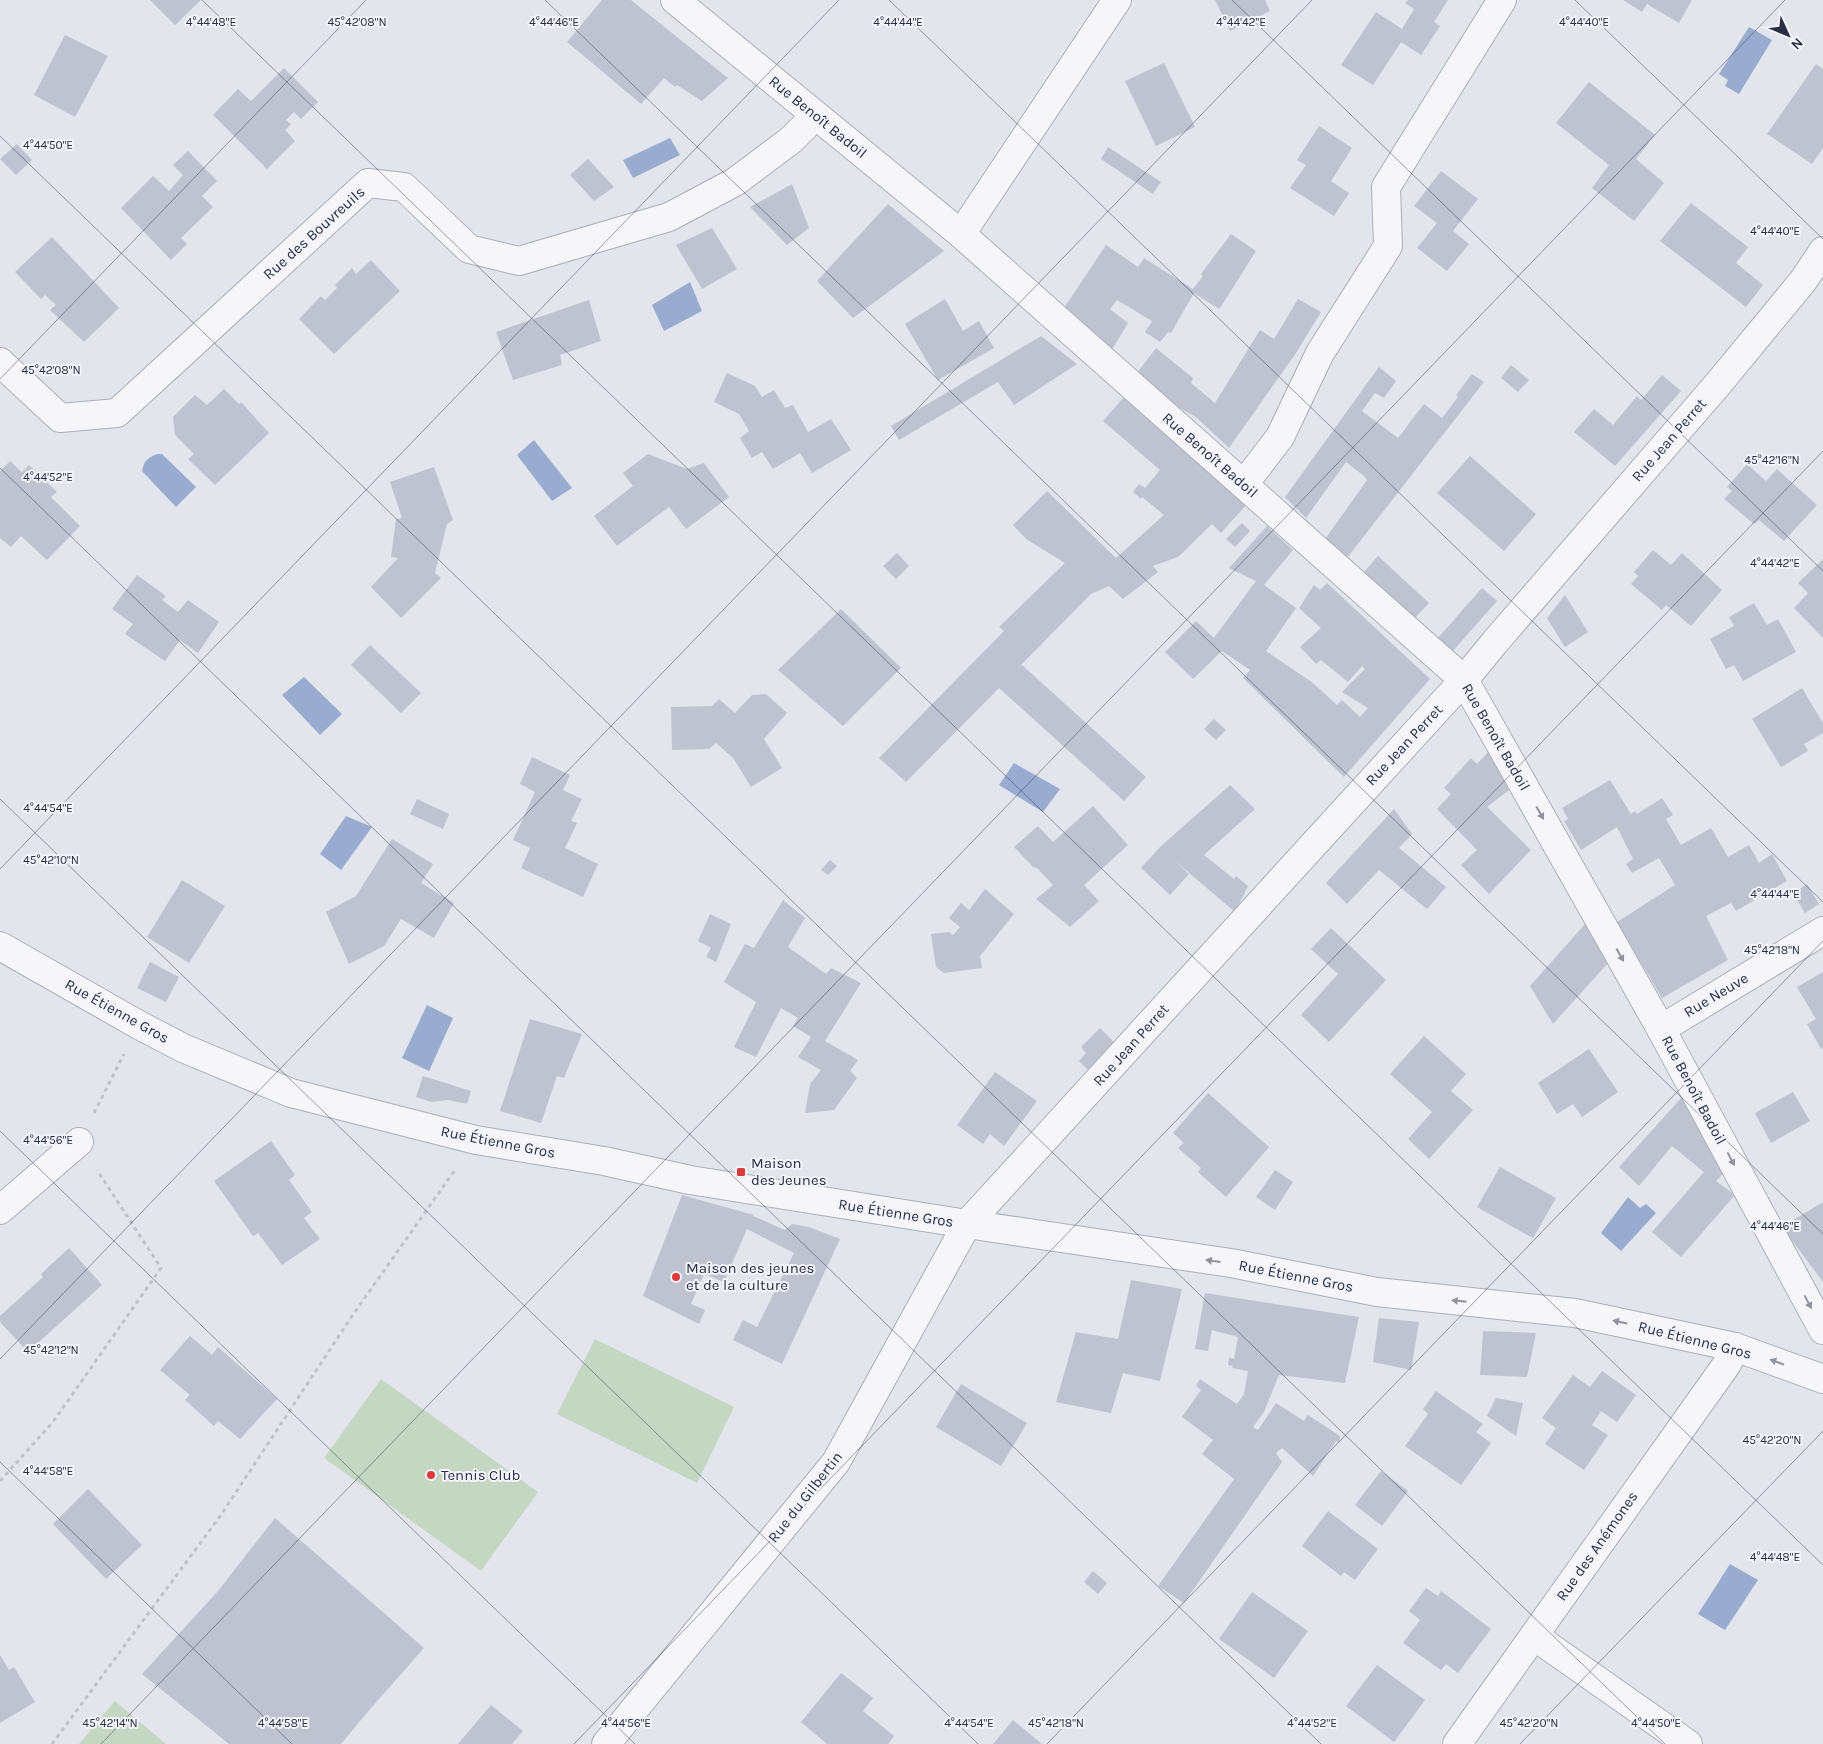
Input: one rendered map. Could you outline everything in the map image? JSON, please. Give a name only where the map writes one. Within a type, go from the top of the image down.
[{"type":"street","name":"Rue Benoît Badoil","points":[[675,0],[961,234],[1464,680],[1661,1029],[1823,1330]]},
{"type":"street","points":[[961,234],[1117,0]]},
{"type":"street","points":[[1244,484],[1280,438],[1320,353],[1388,246],[1386,187],[1502,0]]},
{"type":"street","name":"Rue des Bouvreuils","points":[[0,362],[60,418],[117,413],[368,183],[404,187],[469,249],[519,261],[669,217],[735,182],[791,140],[815,116]]},
{"type":"street","name":"Rue Jean Perret","points":[[967,1224],[1464,680],[1718,384],[1803,281],[1823,251]]},
{"type":"street","name":"Rue Neuve","points":[[1661,1029],[1823,931]]},
{"type":"street","name":"Rue Étienne Gros","points":[[0,946],[139,1026],[183,1048],[291,1093],[476,1140],[604,1161],[690,1180],[1231,1263],[1376,1292],[1575,1312],[1735,1347],[1823,1379]]},
{"type":"street","points":[[0,1210],[79,1142]]},
{"type":"street","name":"Rue du Gilbertin","points":[[606,1744],[836,1462],[967,1224]]},
{"type":"street","name":"Rue des Anémones","points":[[1457,1744],[1727,1364],[1735,1347]]},
{"type":"street","points":[[1534,1636],[1688,1744]]},
{"type":"path","points":[[0,1481],[53,1422],[161,1268],[79,1142],[139,1026]]},
{"type":"path","points":[[52,1744],[221,1515],[352,1316],[476,1140]]},
{"type":"green space","points":[[595,1339],[734,1407],[697,1483],[557,1414]]},
{"type":"green space","name":"Tennis Club","points":[[381,1379],[538,1492],[481,1571],[324,1458]]},
{"type":"green space","points":[[115,1701],[166,1744],[79,1744]]},
{"type":"water","points":[[1749,27],[1772,40],[1739,94],[1725,86],[1728,80],[1719,74]]},
{"type":"water","points":[[670,138],[680,155],[633,178],[623,160]]},
{"type":"water","points":[[690,282],[702,311],[664,331],[652,305]]},
{"type":"water","points":[[534,440],[572,488],[552,501],[517,455]]},
{"type":"water","points":[[157,454],[162,454],[196,487],[176,507],[142,471],[146,460]]},
{"type":"water","points":[[304,677],[342,714],[320,735],[282,695]]},
{"type":"water","points":[[1014,763],[1060,789],[1043,812],[999,785]]},
{"type":"water","points":[[346,816],[372,827],[341,870],[320,854]]},
{"type":"water","points":[[427,1005],[453,1018],[429,1071],[402,1058]]},
{"type":"water","points":[[1628,1197],[1640,1208],[1646,1204],[1656,1213],[1621,1251],[1601,1233]]},
{"type":"water","points":[[1730,1564],[1758,1580],[1725,1630],[1698,1614]]},
{"type":"building","points":[[150,0],[201,0],[175,25]]},
{"type":"building","points":[[602,0],[631,0],[728,78],[702,101],[677,85],[675,87],[664,78],[641,104],[567,42]]},
{"type":"building","points":[[1215,0],[1265,0],[1270,11],[1230,31]]},
{"type":"building","points":[[1408,0],[1448,0],[1434,22],[1440,26],[1421,55],[1401,42],[1373,85],[1341,65],[1376,12],[1402,29],[1414,9],[1405,3]]},
{"type":"building","points":[[1623,0],[1692,0],[1679,23],[1647,4],[1642,12]]},
{"type":"building","points":[[65,35],[108,56],[75,117],[34,95]]},
{"type":"building","points":[[1164,63],[1195,127],[1156,146],[1125,81]]},
{"type":"building","points":[[1816,64],[1823,69],[1823,148],[1812,164],[1767,134]]},
{"type":"building","points":[[284,68],[318,102],[301,119],[294,112],[286,120],[291,124],[285,130],[295,141],[267,169],[213,115],[238,89],[251,101]]},
{"type":"building","points":[[1589,82],[1655,135],[1636,159],[1664,183],[1634,221],[1592,188],[1609,165],[1556,123]]},
{"type":"building","points":[[1319,126],[1352,148],[1331,181],[1349,193],[1334,216],[1290,188],[1306,165],[1297,160]]},
{"type":"building","points":[[17,144],[32,160],[16,175],[0,159]]},
{"type":"building","points":[[1108,147],[1161,182],[1153,194],[1101,159]]},
{"type":"building","points":[[188,151],[217,181],[202,196],[213,207],[181,238],[187,244],[171,260],[121,208],[153,176],[169,191],[183,175],[173,165]]},
{"type":"building","points":[[588,159],[614,187],[594,201],[570,175]]},
{"type":"building","points":[[1441,171],[1478,199],[1453,231],[1469,244],[1447,271],[1417,248],[1437,223],[1414,206]]},
{"type":"building","points":[[792,184],[809,228],[787,245],[750,207]]},
{"type":"building","points":[[1691,203],[1748,247],[1736,263],[1763,285],[1746,307],[1660,241]]},
{"type":"building","points":[[888,204],[944,251],[853,318],[817,281]]},
{"type":"building","points":[[712,228],[737,269],[702,289],[676,245]]},
{"type":"building","points":[[1231,234],[1256,251],[1222,305],[1219,309],[1194,293],[1171,333],[1168,332],[1160,342],[1145,332],[1152,321],[1117,300],[1110,309],[1128,323],[1110,353],[1060,314],[1106,245],[1138,267],[1144,258],[1193,289],[1203,276],[1201,274]]},
{"type":"building","points":[[52,237],[119,308],[84,342],[50,310],[56,305],[45,295],[41,299],[15,272]]},
{"type":"building","points":[[371,260],[400,291],[334,354],[299,319],[321,296],[325,300],[337,288],[335,285],[352,268],[356,274]]},
{"type":"building","points":[[945,299],[963,331],[979,321],[994,348],[938,380],[905,324]]},
{"type":"building","points":[[1298,299],[1321,312],[1296,353],[1229,448],[1196,417],[1178,407],[1137,373],[1156,348],[1193,378],[1191,383],[1215,403],[1260,330],[1274,339]]},
{"type":"building","points":[[589,300],[601,341],[560,355],[562,365],[513,380],[496,332]]},
{"type":"building","points":[[1041,336],[1077,364],[1014,405],[998,382],[899,440],[891,426]]},
{"type":"building","points":[[1511,365],[1529,380],[1518,392],[1501,378]]},
{"type":"building","points":[[1379,367],[1396,381],[1384,398],[1375,393],[1362,411],[1398,438],[1424,404],[1442,418],[1472,374],[1484,382],[1347,558],[1326,538],[1367,480],[1364,476],[1346,462],[1306,518],[1285,497]]},
{"type":"building","points":[[727,373],[755,386],[762,397],[774,390],[785,408],[793,405],[808,432],[831,419],[851,450],[812,473],[800,453],[773,469],[762,452],[752,458],[740,438],[749,431],[739,414],[714,402]]},
{"type":"building","points":[[1662,375],[1681,391],[1615,466],[1574,432],[1594,409],[1613,425],[1637,396],[1641,400]]},
{"type":"building","points":[[224,389],[239,404],[241,402],[269,433],[215,485],[188,459],[194,454],[175,435],[173,417],[195,395],[207,405]]},
{"type":"building","points":[[1124,397],[1247,504],[1221,533],[1212,524],[1178,557],[1153,566],[1158,572],[1123,599],[1109,586],[1091,594],[1018,668],[1022,665],[1146,777],[1124,801],[999,688],[906,782],[879,758],[1004,631],[999,627],[1065,563],[1026,539],[1013,525],[1047,491],[1116,558],[1164,515],[1133,492],[1139,484],[1145,488],[1160,470],[1103,421]]},
{"type":"building","points":[[648,454],[687,469],[704,463],[729,497],[686,529],[669,507],[617,546],[594,516],[633,486],[623,473]]},
{"type":"building","points":[[1470,456],[1536,514],[1504,551],[1437,493]]},
{"type":"building","points":[[10,461],[22,472],[29,465],[57,492],[51,497],[80,526],[47,560],[21,536],[11,547],[0,538],[0,471]]},
{"type":"building","points":[[1747,464],[1766,481],[1777,469],[1817,505],[1784,541],[1759,520],[1754,524],[1724,499],[1732,491],[1727,487]]},
{"type":"building","points":[[434,467],[453,520],[447,524],[435,573],[441,578],[401,618],[371,587],[398,558],[391,557],[396,519],[402,518],[390,482]]},
{"type":"building","points":[[1242,523],[1250,531],[1235,547],[1226,539]]},
{"type":"building","points":[[1267,526],[1293,550],[1264,585],[1296,608],[1266,651],[1313,683],[1337,705],[1342,700],[1360,717],[1368,708],[1342,692],[1365,669],[1362,666],[1348,682],[1321,660],[1316,664],[1300,647],[1321,628],[1299,608],[1314,585],[1320,590],[1327,583],[1430,679],[1344,777],[1243,678],[1250,670],[1222,651],[1193,679],[1165,652],[1196,621],[1214,638],[1256,581],[1229,568]]},
{"type":"building","points":[[1653,550],[1671,565],[1682,553],[1722,590],[1691,626],[1666,605],[1662,610],[1631,584],[1638,576],[1634,572]]},
{"type":"building","points":[[897,553],[909,566],[896,579],[883,566]]},
{"type":"building","points":[[1378,556],[1429,603],[1414,619],[1363,573]]},
{"type":"building","points":[[1823,559],[1823,638],[1794,608],[1808,593],[1798,583]]},
{"type":"building","points":[[137,575],[166,596],[162,600],[178,612],[188,600],[219,622],[198,653],[180,640],[165,661],[125,634],[133,624],[112,609]]},
{"type":"building","points":[[1482,588],[1497,601],[1452,652],[1437,639]]},
{"type":"building","points":[[1565,595],[1588,632],[1565,647],[1547,618]]},
{"type":"building","points":[[1754,603],[1767,625],[1778,619],[1796,652],[1743,681],[1734,665],[1726,669],[1710,639],[1734,626],[1729,617]]},
{"type":"building","points":[[841,609],[901,668],[843,726],[778,670]]},
{"type":"building","points":[[370,645],[421,693],[401,713],[351,665]]},
{"type":"building","points":[[1802,688],[1823,723],[1823,733],[1804,744],[1808,751],[1781,767],[1752,719]]},
{"type":"building","points":[[766,694],[787,713],[764,739],[782,768],[751,787],[733,758],[716,743],[709,749],[672,750],[671,707],[712,706],[719,699],[735,713],[752,695]]},
{"type":"building","points":[[1214,719],[1226,730],[1216,740],[1204,729]]},
{"type":"building","points":[[1490,750],[1513,787],[1487,807],[1531,850],[1489,894],[1461,865],[1477,850],[1437,809],[1451,794],[1444,788],[1471,758],[1477,764]]},
{"type":"building","points":[[532,757],[570,775],[563,790],[582,799],[571,821],[577,823],[565,848],[598,864],[583,897],[521,868],[530,848],[513,840],[535,792],[520,784]]},
{"type":"building","points":[[1610,780],[1631,814],[1635,811],[1637,814],[1662,798],[1673,815],[1666,819],[1681,845],[1711,828],[1728,857],[1749,845],[1759,863],[1772,854],[1787,881],[1736,911],[1731,903],[1706,916],[1728,960],[1662,998],[1617,922],[1675,885],[1659,858],[1632,873],[1626,864],[1633,859],[1617,827],[1581,850],[1564,821],[1568,819],[1562,808]]},
{"type":"building","points":[[1230,785],[1255,809],[1204,855],[1234,879],[1236,876],[1248,886],[1235,912],[1174,860],[1189,874],[1170,895],[1141,868],[1160,847]]},
{"type":"building","points":[[417,799],[449,814],[443,829],[410,814]]},
{"type":"building","points":[[1093,806],[1128,845],[1084,885],[1099,901],[1070,927],[1036,899],[1053,885],[1014,847],[1038,826],[1053,842]]},
{"type":"building","points":[[1394,809],[1412,834],[1399,848],[1446,887],[1427,909],[1379,870],[1347,904],[1326,883]]},
{"type":"building","points":[[392,839],[433,864],[421,883],[454,903],[434,938],[401,919],[384,946],[349,964],[326,912],[356,896]]},
{"type":"building","points":[[830,860],[837,866],[828,875],[821,870]]},
{"type":"building","points":[[182,880],[225,906],[189,963],[147,937]]},
{"type":"building","points":[[1807,884],[1819,904],[1805,913],[1793,893]]},
{"type":"building","points":[[985,889],[1014,914],[980,956],[982,968],[944,973],[936,967],[931,934],[949,932],[953,935],[960,927],[949,918],[961,903],[969,910]]},
{"type":"building","points":[[783,900],[805,918],[788,947],[826,974],[831,968],[861,983],[825,1041],[858,1060],[850,1071],[857,1078],[834,1110],[805,1113],[810,1084],[821,1070],[798,1057],[811,1037],[793,1026],[798,1018],[781,1008],[756,1057],[734,1047],[756,1002],[724,982],[745,944],[754,948]]},
{"type":"building","points":[[710,914],[731,924],[716,962],[706,957],[711,948],[698,941]]},
{"type":"building","points":[[1586,923],[1608,963],[1553,1024],[1530,986]]},
{"type":"building","points":[[1331,928],[1386,980],[1329,1042],[1301,1015],[1338,974],[1311,949]]},
{"type":"building","points":[[150,962],[179,977],[166,1002],[137,988]]},
{"type":"building","points":[[1823,972],[1823,1048],[1821,1049],[1807,1024],[1816,1019],[1797,987]]},
{"type":"building","points":[[530,1019],[582,1034],[564,1078],[557,1076],[541,1123],[500,1111]]},
{"type":"building","points":[[1100,1028],[1114,1042],[1088,1070],[1079,1061],[1086,1053],[1081,1047]]},
{"type":"building","points":[[1424,1036],[1466,1074],[1451,1091],[1473,1110],[1429,1159],[1408,1139],[1432,1112],[1390,1074]]},
{"type":"building","points":[[1589,1049],[1618,1092],[1582,1117],[1573,1104],[1557,1114],[1538,1083]]},
{"type":"building","points":[[995,1072],[1037,1101],[1004,1146],[990,1134],[983,1144],[957,1125]]},
{"type":"building","points":[[423,1076],[471,1091],[467,1104],[448,1100],[431,1102],[416,1097]]},
{"type":"building","points":[[1793,1092],[1810,1121],[1771,1143],[1755,1113]]},
{"type":"building","points":[[1208,1093],[1269,1147],[1226,1197],[1198,1172],[1201,1168],[1178,1148],[1184,1143],[1173,1133]]},
{"type":"building","points":[[1682,1097],[1724,1173],[1716,1181],[1735,1195],[1681,1257],[1652,1232],[1704,1172],[1672,1146],[1639,1186],[1619,1167]]},
{"type":"building","points":[[271,1141],[295,1175],[289,1180],[312,1212],[304,1218],[320,1239],[282,1265],[258,1233],[253,1236],[214,1181]]},
{"type":"building","points":[[1500,1167],[1556,1198],[1533,1238],[1477,1207]]},
{"type":"building","points":[[1275,1170],[1293,1182],[1275,1210],[1256,1197]]},
{"type":"building","name":"Maison des jeunes et de la culture","points":[[682,1195],[754,1215],[785,1230],[792,1224],[809,1227],[840,1239],[782,1364],[733,1340],[743,1320],[757,1327],[794,1253],[747,1229],[724,1282],[704,1274],[691,1304],[705,1310],[699,1324],[643,1296]]},
{"type":"building","points":[[1823,1202],[1823,1282],[1782,1227]]},
{"type":"building","points":[[69,1248],[102,1285],[28,1352],[0,1322],[0,1316],[43,1277],[41,1274]]},
{"type":"building","points":[[1131,1280],[1182,1289],[1160,1381],[1123,1373],[1111,1413],[1056,1402],[1076,1332],[1118,1339]]},
{"type":"building","points":[[1205,1293],[1359,1317],[1345,1383],[1279,1375],[1264,1412],[1253,1427],[1258,1430],[1276,1403],[1304,1421],[1308,1415],[1340,1436],[1339,1443],[1336,1441],[1313,1476],[1282,1448],[1276,1453],[1282,1462],[1184,1603],[1158,1586],[1234,1479],[1202,1454],[1213,1440],[1182,1417],[1201,1390],[1196,1386],[1200,1379],[1237,1404],[1244,1394],[1248,1371],[1232,1368],[1233,1366],[1228,1365],[1229,1358],[1234,1359],[1238,1337],[1212,1330],[1208,1351],[1195,1349]]},
{"type":"building","points":[[1379,1318],[1419,1322],[1411,1370],[1373,1362]]},
{"type":"building","points":[[1483,1331],[1536,1333],[1527,1377],[1480,1375]]},
{"type":"building","points":[[190,1336],[212,1355],[218,1347],[277,1399],[240,1439],[218,1421],[214,1426],[185,1400],[190,1395],[160,1370]]},
{"type":"building","points":[[1602,1371],[1636,1395],[1617,1422],[1601,1411],[1592,1425],[1608,1435],[1584,1470],[1545,1444],[1556,1428],[1542,1418],[1573,1375],[1590,1387]]},
{"type":"building","points":[[961,1384],[1027,1423],[1001,1466],[936,1427]]},
{"type":"building","points":[[1436,1391],[1483,1424],[1476,1432],[1491,1443],[1461,1485],[1405,1446],[1428,1414],[1423,1409]]},
{"type":"building","points":[[1496,1398],[1523,1403],[1516,1436],[1487,1416]]},
{"type":"building","points":[[1381,1471],[1408,1491],[1382,1526],[1355,1505]]},
{"type":"building","points":[[88,1489],[142,1545],[106,1579],[53,1524]]},
{"type":"building","points":[[1328,1511],[1378,1549],[1355,1580],[1344,1572],[1341,1576],[1302,1546]]},
{"type":"building","points":[[275,1518],[424,1648],[341,1744],[229,1744],[142,1674],[218,1591]]},
{"type":"building","points":[[1093,1571],[1107,1583],[1098,1594],[1084,1582]]},
{"type":"building","points":[[1426,1588],[1438,1596],[1441,1591],[1491,1629],[1458,1673],[1446,1664],[1441,1670],[1403,1643],[1420,1620],[1409,1611]]},
{"type":"building","points":[[1252,1592],[1308,1631],[1274,1678],[1219,1639]]},
{"type":"building","points":[[0,1655],[9,1670],[14,1667],[35,1702],[0,1723]]},
{"type":"building","points":[[1377,1665],[1425,1700],[1394,1742],[1346,1706]]},
{"type":"building","points":[[841,1673],[873,1698],[863,1711],[894,1736],[888,1744],[827,1744],[801,1722]]},
{"type":"building","points":[[491,1705],[523,1731],[512,1744],[458,1744]]},
{"type":"building","points":[[1013,1720],[1042,1744],[993,1744]]},
{"type":"place","name":"Maison des Jeunes","points":[[741,1172]]},
{"type":"place","name":"Maison des jeunes et de la culture","points":[[676,1277]]},
{"type":"place","name":"Tennis Club","points":[[431,1475]]}]
